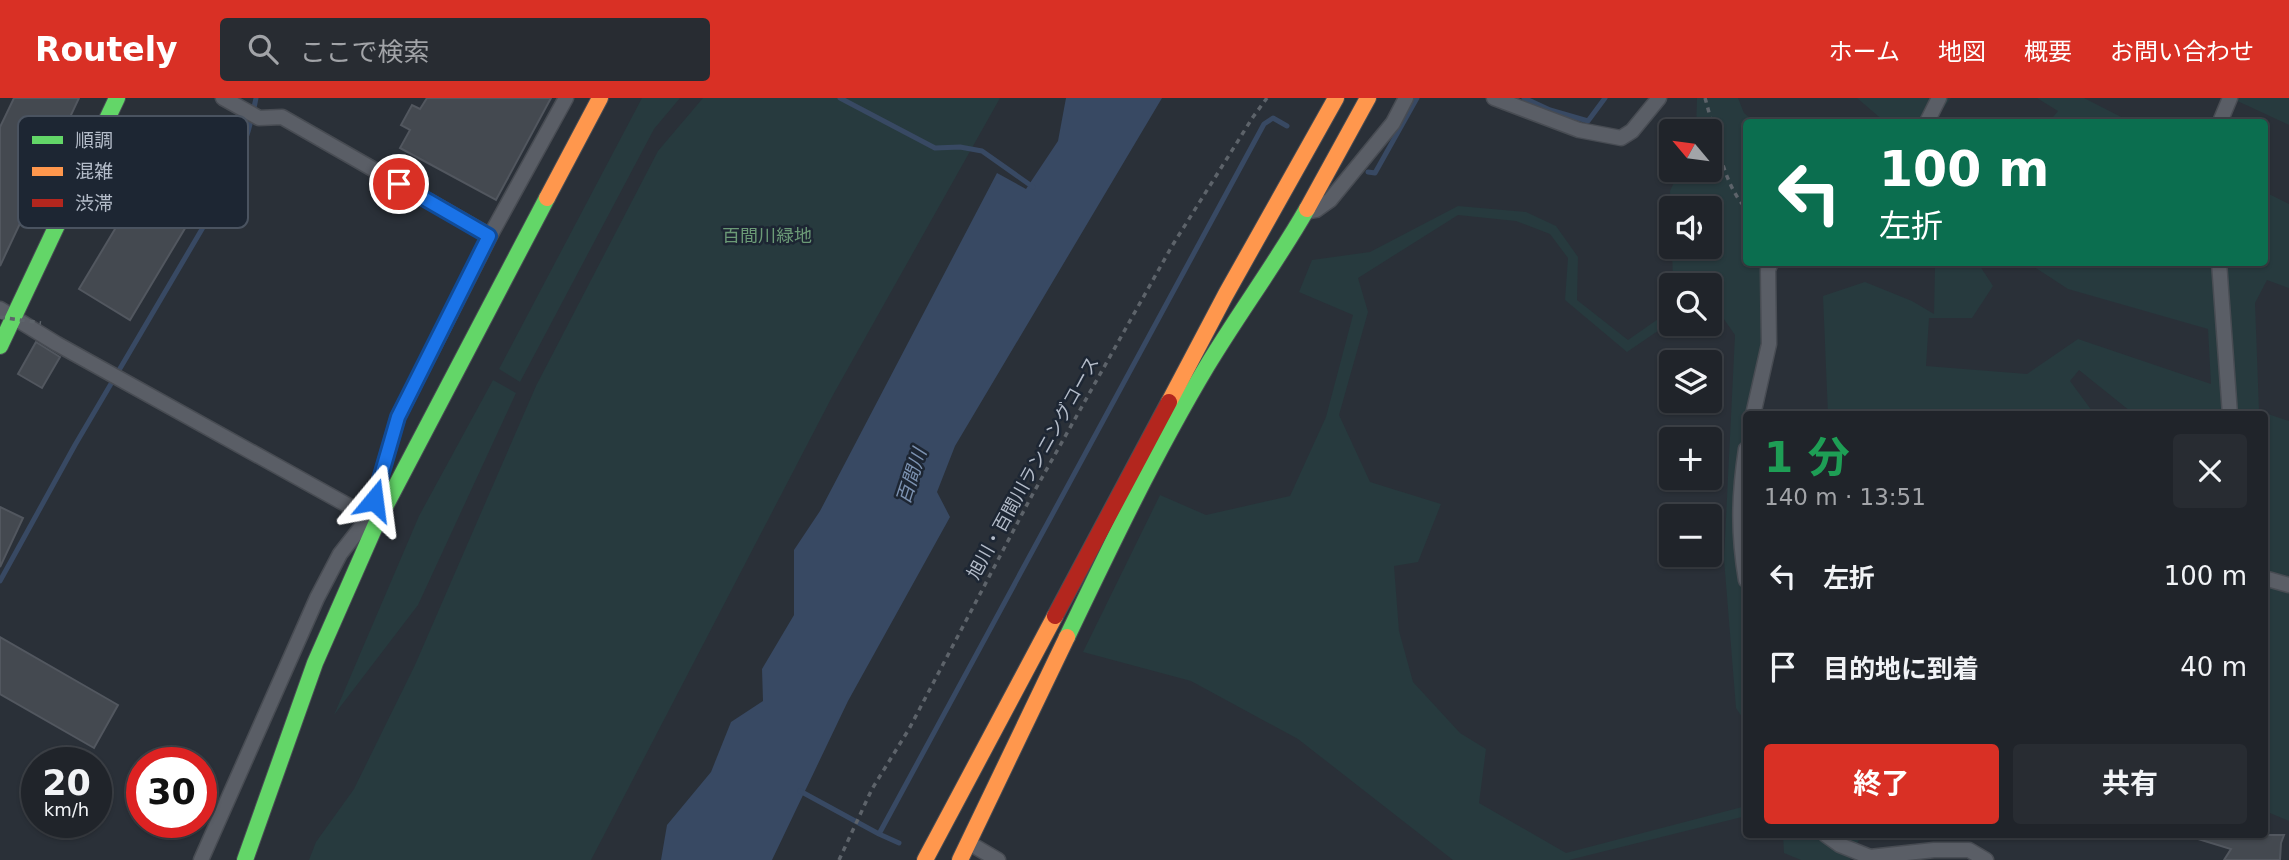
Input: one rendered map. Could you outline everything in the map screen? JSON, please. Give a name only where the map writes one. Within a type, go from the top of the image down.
[{"type":"main road","points":[[108,116],[117,98]]},
{"type":"main road","points":[[245,860],[315,663],[373,519],[600,98]]},
{"type":"main road","points":[[925,860],[1220,306],[1336,98]]},
{"type":"main road","points":[[960,860],[1128,510],[1207,366],[1282,253],[1368,98]]},
{"type":"main road","points":[[0,346],[5,314],[50,228]]},
{"type":"street","points":[[223,98],[253,115],[282,117],[489,236]]},
{"type":"street","points":[[201,860],[317,598],[340,554],[373,519],[398,417],[489,236],[566,98]]},
{"type":"street","points":[[1305,212],[1316,210],[1330,200],[1393,123],[1406,98]]},
{"type":"street","points":[[1494,98],[1579,130],[1621,138],[1632,131],[1659,98]]},
{"type":"street","points":[[1928,119],[1939,98]]},
{"type":"street","points":[[2221,119],[2230,98]]},
{"type":"street","points":[[1754,411],[1769,344],[1770,266]]},
{"type":"street","points":[[2219,266],[2230,411]]},
{"type":"street","points":[[5,314],[373,519]]},
{"type":"street","points":[[1743,470],[1740,490],[1740,544],[1743,562]]},
{"type":"street","points":[[2268,579],[2289,584]]},
{"type":"street","points":[[1830,838],[1870,857],[1934,850],[1969,850],[1986,860]]},
{"type":"street","points":[[969,843],[998,860]]},
{"type":"path","name":"旭川・百間川ランニングコース","points":[[839,860],[872,789],[909,729],[1030,499],[1165,258],[1267,98]]},
{"type":"path","points":[[1705,98],[1728,180],[1736,198],[1743,205]]},
{"type":"path","points":[[5,314],[41,323]]},
{"type":"green space","points":[[642,98],[680,98],[654,129],[520,382],[499,369]]},
{"type":"green space","name":"百間川緑地","points":[[703,98],[1000,98],[833,395],[591,860],[309,860],[316,842],[354,789],[415,665],[536,386],[658,151]]},
{"type":"green space","points":[[1697,98],[1738,98],[1744,113],[1751,119],[1743,119],[1743,266],[1775,266],[1776,320],[1771,372],[1762,411],[1743,411],[1743,718],[1736,708],[1724,559],[1735,335],[1722,316],[1722,273],[1673,273],[1672,259],[1722,259],[1722,196],[1670,196],[1674,182],[1722,182],[1722,119],[1696,119]]},
{"type":"green space","points":[[1857,98],[1951,98],[1937,119],[1882,119]]},
{"type":"green space","points":[[2037,98],[2084,98],[2125,119],[2051,119],[2058,111]]},
{"type":"green space","points":[[2231,98],[2289,98],[2289,125]]},
{"type":"green space","points":[[2268,194],[2289,204],[2289,288],[2267,280],[2255,303],[2259,411],[2130,411],[2079,370],[2070,381],[2092,411],[1828,411],[1823,296],[1865,282],[1912,301],[1934,314],[1935,266],[1980,266],[1993,286],[1972,318],[1929,318],[1926,366],[2027,374],[2078,339],[2211,384],[2208,329],[2068,289],[2033,266],[2268,266]]},
{"type":"green space","points":[[1458,206],[1526,212],[1556,226],[1578,257],[1577,300],[1628,340],[1659,318],[1659,330],[1627,352],[1565,300],[1568,258],[1550,234],[1516,221],[1458,215],[1358,278],[1368,312],[1339,415],[1370,482],[1441,504],[1418,562],[1394,566],[1399,631],[1413,682],[1460,733],[1486,749],[1479,803],[1566,853],[1743,807],[1743,817],[1569,860],[1453,860],[1298,739],[1191,681],[1083,652],[1160,495],[1206,515],[1290,496],[1326,417],[1353,315],[1299,292],[1312,260],[1370,252]]},
{"type":"green space","points":[[493,380],[516,393],[418,605],[334,715],[419,516]]},
{"type":"green space","points":[[2268,414],[2289,421],[2289,821],[2268,812]]},
{"type":"green space","points":[[1783,838],[1860,838],[1850,860],[1801,860],[1784,853]]},
{"type":"water","name":"百間川","points":[[1066,98],[1162,98],[955,446],[937,492],[950,517],[848,701],[772,860],[661,860],[667,825],[711,772],[731,722],[763,701],[762,669],[794,615],[794,550],[820,511],[997,173],[1026,189],[1058,141]]},
{"type":"building","points":[[14,98],[79,98],[71,116],[18,116],[18,228],[0,266],[0,127]]},
{"type":"building","points":[[427,98],[551,98],[496,200],[400,148],[410,130],[401,125],[412,105],[420,109]]},
{"type":"building","points":[[116,228],[185,228],[130,320],[79,289]]},
{"type":"building","points":[[36,342],[60,357],[42,388],[18,374]]},
{"type":"building","points":[[0,507],[23,518],[0,567]]},
{"type":"building","points":[[0,637],[118,705],[92,747],[0,694]]},
{"type":"building","points":[[2268,835],[2284,835],[2280,860],[2224,860],[2231,849],[2195,838],[2268,838]]},
{"type":"waterway","points":[[248,132],[256,98]]},
{"type":"waterway","points":[[840,98],[935,148],[960,147],[982,151],[1033,187]]},
{"type":"waterway","points":[[1368,172],[1375,173],[1417,98]]},
{"type":"waterway","points":[[1524,98],[1550,110],[1588,121],[1605,98]]},
{"type":"waterway","points":[[879,834],[1264,124],[1273,118],[1287,126]]},
{"type":"waterway","points":[[0,581],[75,445],[203,228]]},
{"type":"waterway","points":[[800,791],[899,843]]},
{"type":"traffic: fast","points":[[109,116],[117,98]]},
{"type":"traffic: fast","points":[[245,860],[315,663],[377,522],[547,198]]},
{"type":"traffic: fast","points":[[1067,637],[1169,432],[1219,346],[1307,209]]},
{"type":"traffic: fast","points":[[0,346],[56,228]]},
{"type":"traffic: slow","points":[[547,198],[600,98]]},
{"type":"traffic: slow","points":[[1169,402],[1336,98]]},
{"type":"traffic: slow","points":[[1307,209],[1368,98]]},
{"type":"traffic: slow","points":[[925,860],[1055,616]]},
{"type":"traffic: slow","points":[[960,860],[1067,637]]},
{"type":"traffic: jam","points":[[1055,616],[1169,402]]},
{"type":"route","points":[[374,500],[398,417],[489,236],[399,184]]}]
